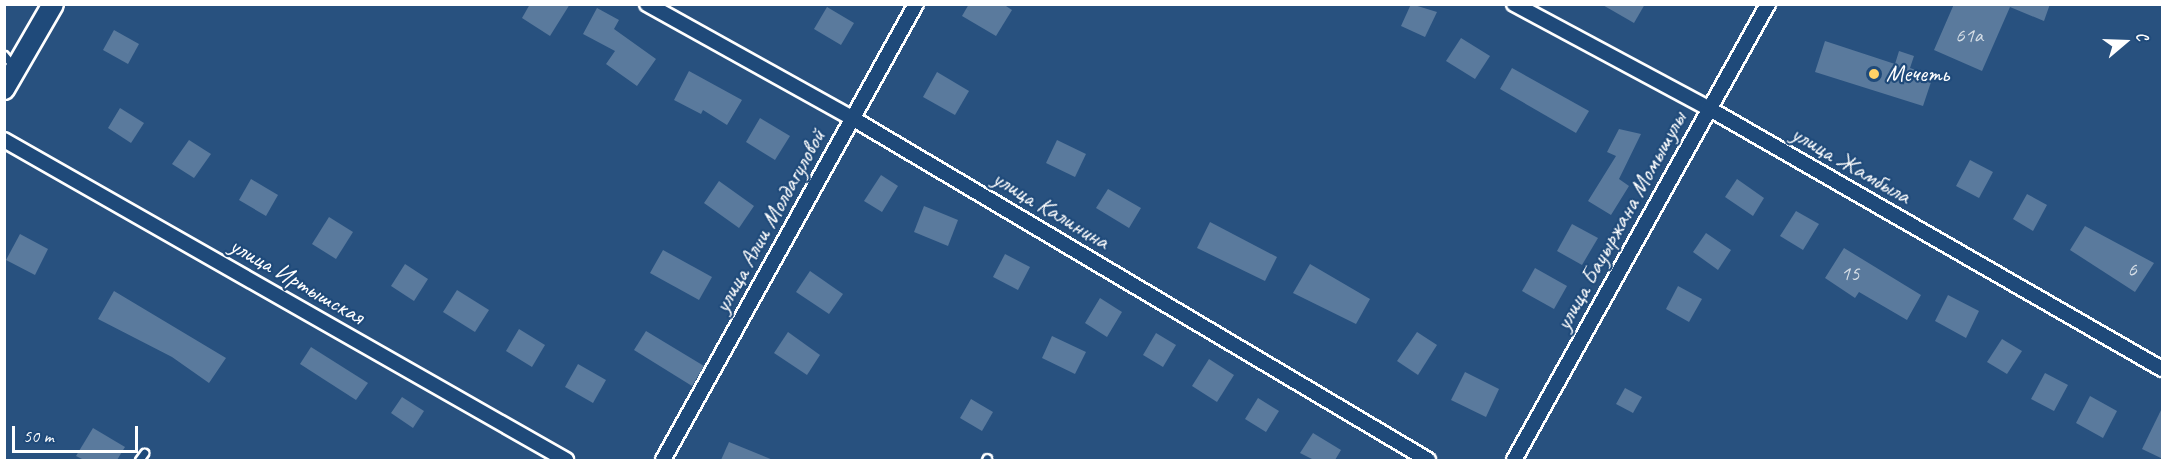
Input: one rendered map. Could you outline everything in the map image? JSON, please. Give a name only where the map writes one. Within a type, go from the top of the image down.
[{"type":"street","points":[[4,89],[10,62],[53,4]]},
{"type":"street","name":"улица Калинина","points":[[647,4],[852,118],[1428,460]]},
{"type":"street","name":"улица Алии Молдагуловой","points":[[663,460],[916,4]]},
{"type":"street","name":"улица Жамбыла","points":[[1514,4],[1708,108],[2163,369]]},
{"type":"street","name":"улица Бауыржана Момышулы","points":[[1514,460],[1708,108],[1768,4]]},
{"type":"street","name":"улица Иртышская","points":[[4,140],[566,460]]},
{"type":"lane","points":[[139,460],[144,453]]},
{"type":"building","points":[[530,4],[570,4],[550,36],[522,18]]},
{"type":"building","points":[[969,4],[1003,4],[1012,10],[996,36],[962,16]]},
{"type":"building","points":[[1411,4],[1437,12],[1425,37],[1401,26]]},
{"type":"building","points":[[1601,4],[1645,4],[1634,23]]},
{"type":"building","points":[[1954,4],[2050,4],[2044,21],[2010,7],[1982,71],[1934,50]]},
{"type":"building","points":[[827,7],[854,23],[841,45],[814,29]]},
{"type":"building","points":[[597,8],[619,20],[614,29],[656,59],[637,86],[606,64],[615,51],[583,34]]},
{"type":"building","points":[[114,30],[139,44],[128,64],[103,50]]},
{"type":"building","points":[[1461,38],[1490,56],[1475,79],[1446,61]]},
{"type":"building","name":"Мечеть","points":[[1825,41],[1895,64],[1899,51],[1914,56],[1910,68],[1933,76],[1923,106],[1815,72]]},
{"type":"building","points":[[1512,68],[1589,111],[1576,133],[1500,89]]},
{"type":"building","points":[[689,71],[742,100],[727,125],[703,110],[701,114],[674,100]]},
{"type":"building","points":[[937,72],[969,91],[955,115],[923,97]]},
{"type":"building","points":[[120,108],[144,123],[131,143],[108,128]]},
{"type":"building","points":[[760,118],[790,136],[775,160],[746,142]]},
{"type":"building","points":[[1619,129],[1641,134],[1619,179],[1629,186],[1611,215],[1588,201],[1616,156],[1607,152]]},
{"type":"building","points":[[189,140],[211,154],[194,178],[172,164]]},
{"type":"building","points":[[1057,140],[1086,154],[1075,177],[1046,163]]},
{"type":"building","points":[[1970,160],[1993,172],[1979,198],[1956,186]]},
{"type":"building","points":[[881,175],[898,186],[882,212],[864,201]]},
{"type":"building","points":[[251,179],[278,195],[266,216],[239,200]]},
{"type":"building","points":[[1737,179],[1764,198],[1753,216],[1725,197]]},
{"type":"building","points":[[719,181],[754,206],[739,228],[704,203]]},
{"type":"building","points":[[1108,189],[1141,208],[1129,228],[1096,208]]},
{"type":"building","points":[[2027,194],[2047,205],[2033,231],[2013,219]]},
{"type":"building","points":[[924,206],[958,220],[948,246],[914,232]]},
{"type":"building","points":[[1796,211],[1819,224],[1803,250],[1780,236]]},
{"type":"building","points":[[329,217],[353,232],[336,259],[312,244]]},
{"type":"building","points":[[1210,222],[1277,257],[1265,281],[1197,248]]},
{"type":"building","points":[[1572,224],[1598,238],[1582,265],[1557,251]]},
{"type":"building","points":[[2085,226],[2154,263],[2135,292],[2070,250]]},
{"type":"building","points":[[1706,233],[1731,250],[1718,270],[1693,252]]},
{"type":"building","points":[[20,234],[48,249],[35,275],[6,260]]},
{"type":"building","points":[[1844,248],[1921,295],[1907,320],[1859,292],[1855,298],[1825,278]]},
{"type":"building","points":[[663,250],[712,277],[699,300],[650,273]]},
{"type":"building","points":[[1005,254],[1030,267],[1018,290],[993,277]]},
{"type":"building","points":[[405,264],[428,279],[414,301],[391,286]]},
{"type":"building","points":[[1310,264],[1370,299],[1356,324],[1293,293]]},
{"type":"building","points":[[1535,268],[1567,286],[1554,309],[1522,291]]},
{"type":"building","points":[[810,271],[843,294],[829,314],[796,292]]},
{"type":"building","points":[[1678,286],[1702,299],[1689,322],[1666,309]]},
{"type":"building","points":[[457,290],[489,310],[475,332],[443,312]]},
{"type":"building","points":[[114,291],[226,358],[209,383],[172,357],[98,319]]},
{"type":"building","points":[[1948,295],[1979,311],[1966,338],[1935,321]]},
{"type":"building","points":[[1100,298],[1122,312],[1107,337],[1085,323]]},
{"type":"building","points":[[519,329],[545,345],[532,367],[506,351]]},
{"type":"building","points":[[646,331],[704,366],[692,386],[634,350]]},
{"type":"building","points":[[788,332],[820,355],[807,375],[774,353]]},
{"type":"building","points":[[1417,332],[1437,345],[1418,375],[1397,361]]},
{"type":"building","points":[[1156,333],[1176,345],[1163,367],[1143,355]]},
{"type":"building","points":[[1052,336],[1086,352],[1075,374],[1042,358]]},
{"type":"building","points":[[2002,339],[2022,351],[2007,374],[1987,362]]},
{"type":"building","points":[[311,347],[368,383],[356,400],[300,364]]},
{"type":"building","points":[[1209,359],[1234,375],[1217,402],[1192,386]]},
{"type":"building","points":[[578,364],[606,380],[593,403],[565,387]]},
{"type":"building","points":[[1465,372],[1499,389],[1486,417],[1451,400]]},
{"type":"building","points":[[2045,373],[2068,385],[2054,411],[2031,399]]},
{"type":"building","points":[[1625,388],[1642,397],[1633,413],[1616,404]]},
{"type":"building","points":[[2090,396],[2117,411],[2103,438],[2076,423]]},
{"type":"building","points":[[402,397],[424,411],[413,428],[391,413]]},
{"type":"building","points":[[1258,398],[1279,411],[1266,432],[1245,419]]},
{"type":"building","points":[[971,399],[993,412],[982,431],[960,418]]},
{"type":"building","points":[[2163,406],[2163,459],[2142,449]]},
{"type":"building","points":[[93,428],[125,447],[117,460],[84,460],[76,456]]},
{"type":"building","points":[[1313,433],[1341,450],[1335,460],[1314,460],[1300,453]]},
{"type":"building","points":[[729,442],[773,460],[721,460]]},
{"type":"place","name":"Мечеть","points":[[1874,74]]}]
